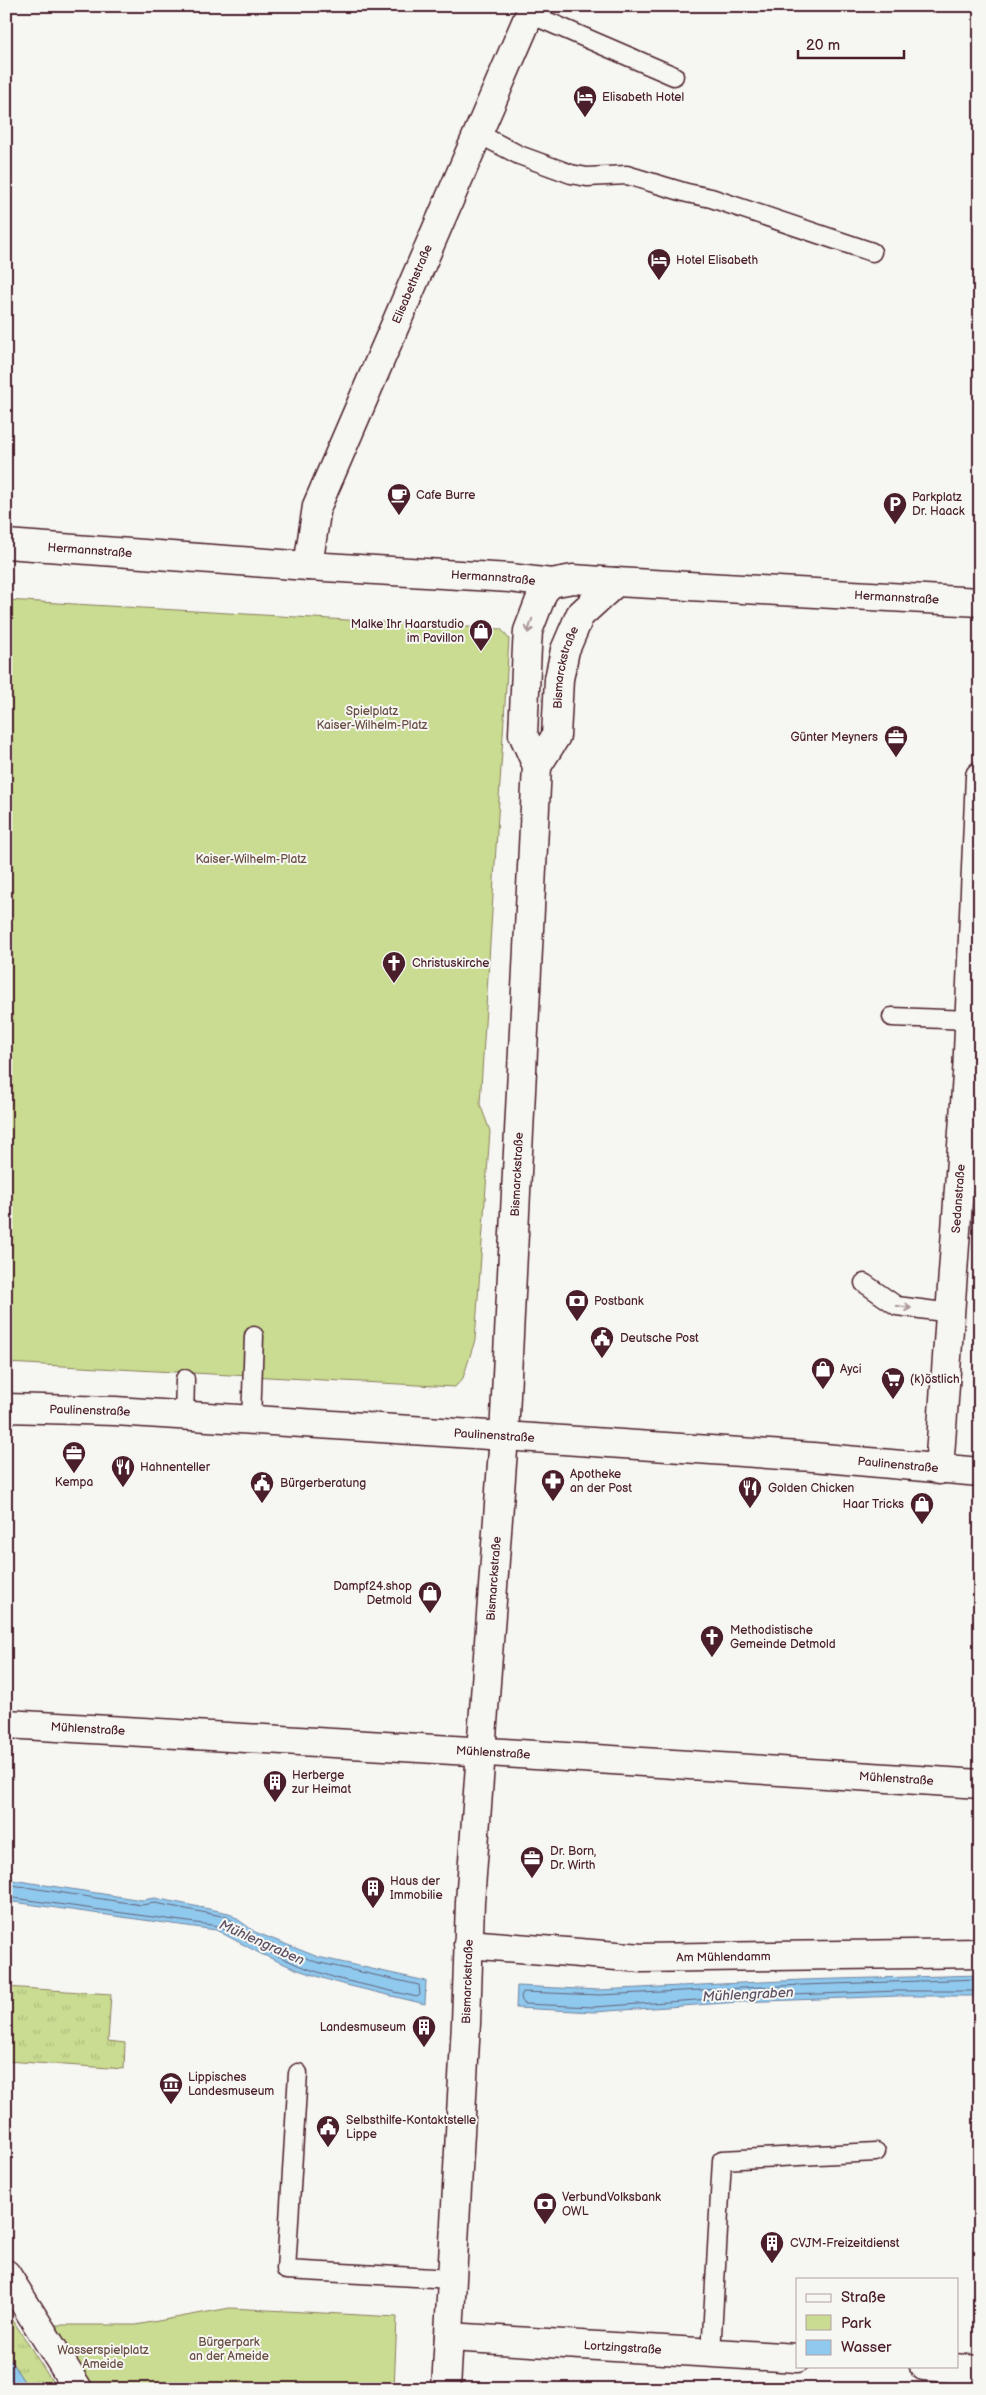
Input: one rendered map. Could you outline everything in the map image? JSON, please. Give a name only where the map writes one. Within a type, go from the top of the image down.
[{"type":"street","name":"Elisabethstraße","points":[[308,566],[317,506],[477,133],[532,10]]},
{"type":"street","name":"Hermannstraße","points":[[6,544],[308,566],[510,578],[551,583],[573,579],[980,602]]},
{"type":"street","name":"Bismarckstraße","points":[[537,766],[556,736],[559,679],[568,641],[580,615],[616,582]]},
{"type":"street","name":"Bismarckstraße","points":[[446,2389],[468,1944],[504,1436],[537,766],[523,734],[528,631],[543,592],[551,583]]},
{"type":"street","name":"Sedanstraße","points":[[939,1470],[970,1020],[980,776]]},
{"type":"street","name":"Paulinenstraße","points":[[6,1408],[115,1411],[504,1436],[812,1457],[939,1470],[980,1472]]},
{"type":"street","name":"Mühlenstraße","points":[[6,1724],[481,1751],[980,1784]]},
{"type":"street","name":"Am Mühlendamm","points":[[468,1944],[642,1958],[980,1953]]},
{"type":"street","points":[[6,2274],[78,2389]]},
{"type":"street","name":"Lortzingstraße","points":[[448,2337],[796,2358]]},
{"type":"street","points":[[952,2368],[980,2370]]},
{"type":"lane","points":[[532,10],[674,76]]},
{"type":"lane","points":[[477,133],[519,155],[571,174],[587,177],[626,175],[711,198],[872,252]]},
{"type":"lane","points":[[892,1017],[970,1020]]},
{"type":"lane","points":[[864,1283],[897,1306],[950,1313]]},
{"type":"lane","points":[[251,1421],[254,1336]]},
{"type":"lane","points":[[184,1416],[185,1379]]},
{"type":"lane","points":[[298,2073],[286,2270],[452,2279]]},
{"type":"lane","points":[[711,2353],[722,2160],[876,2152]]},
{"type":"green space","name":"Kaiser-Wilhelm-Platz","points":[[6,600],[501,629],[509,639],[480,1104],[490,1131],[475,1340],[463,1378],[455,1387],[6,1363]]},
{"type":"green space","points":[[6,1987],[111,1994],[108,2041],[125,2043],[124,2069],[6,2061]]},
{"type":"green space","name":"Bürgerpark an der Ameide","points":[[230,2308],[397,2317],[394,2389],[78,2389],[38,2325],[136,2325]]},
{"type":"green space","points":[[6,2310],[57,2389],[29,2389],[6,2354]]},
{"type":"water","name":"Mühlengraben","points":[[6,1879],[142,1900],[155,1898],[229,1913],[255,1932],[318,1957],[426,1981],[425,2004],[338,1983],[298,1970],[261,1954],[216,1930],[6,1901]]},
{"type":"water","name":"Mühlengraben","points":[[980,1975],[980,1996],[899,1996],[740,2002],[594,2012],[516,2008],[517,1986],[599,1990],[802,1980]]},
{"type":"water","points":[[6,2354],[29,2389],[6,2389]]},
{"type":"place","name":"Elisabeth Hotel","points":[[585,118]]},
{"type":"place","name":"Hotel Elisabeth","points":[[659,281]]},
{"type":"place","name":"Cafe Burre","points":[[399,516]]},
{"type":"place","name":"Parkplatz Dr. Haack","points":[[895,525]]},
{"type":"place","name":"Malke Ihr Haarstudio im Pavillon","points":[[481,652]]},
{"type":"place","name":"Günter Meyners","points":[[896,758]]},
{"type":"place","name":"Christuskirche","points":[[394,984]]},
{"type":"place","name":"Postbank","points":[[577,1322]]},
{"type":"place","name":"Deutsche Post","points":[[602,1359]]},
{"type":"place","name":"Ayci","points":[[823,1390]]},
{"type":"place","name":"(k)östlich","points":[[893,1400]]},
{"type":"place","name":"Kempa","points":[[74,1474]]},
{"type":"place","name":"Hahnenteller","points":[[123,1488]]},
{"type":"place","name":"Apotheke an der Post","points":[[553,1502]]},
{"type":"place","name":"Bürgerberatung","points":[[262,1504]]},
{"type":"place","name":"Golden Chicken","points":[[750,1509]]},
{"type":"place","name":"Haar Tricks","points":[[922,1525]]},
{"type":"place","name":"Dampf24.shop Detmold","points":[[430,1614]]},
{"type":"place","name":"Methodistische Gemeinde Detmold","points":[[712,1658]]},
{"type":"place","name":"Herberge zur Heimat","points":[[275,1803]]},
{"type":"place","name":"Dr. Born, Dr. Wirth","points":[[532,1879]]},
{"type":"place","name":"Haus der Immobilie","points":[[373,1909]]},
{"type":"place","name":"Landesmuseum","points":[[424,2048]]},
{"type":"place","name":"Lippisches Landesmuseum","points":[[171,2105]]},
{"type":"place","name":"Selbsthilfe-Kontaktstelle Lippe","points":[[328,2148]]},
{"type":"place","name":"VerbundVolksbank OWL","points":[[545,2225]]},
{"type":"place","name":"CVJM-Freizeitdienst","points":[[772,2264]]},
{"type":"park label","name":"Spielplatz Kaiser-Wilhelm-Platz","points":[[372,718]]},
{"type":"park label","name":"Wasserspielplatz Ameide","points":[[103,2357]]}]
